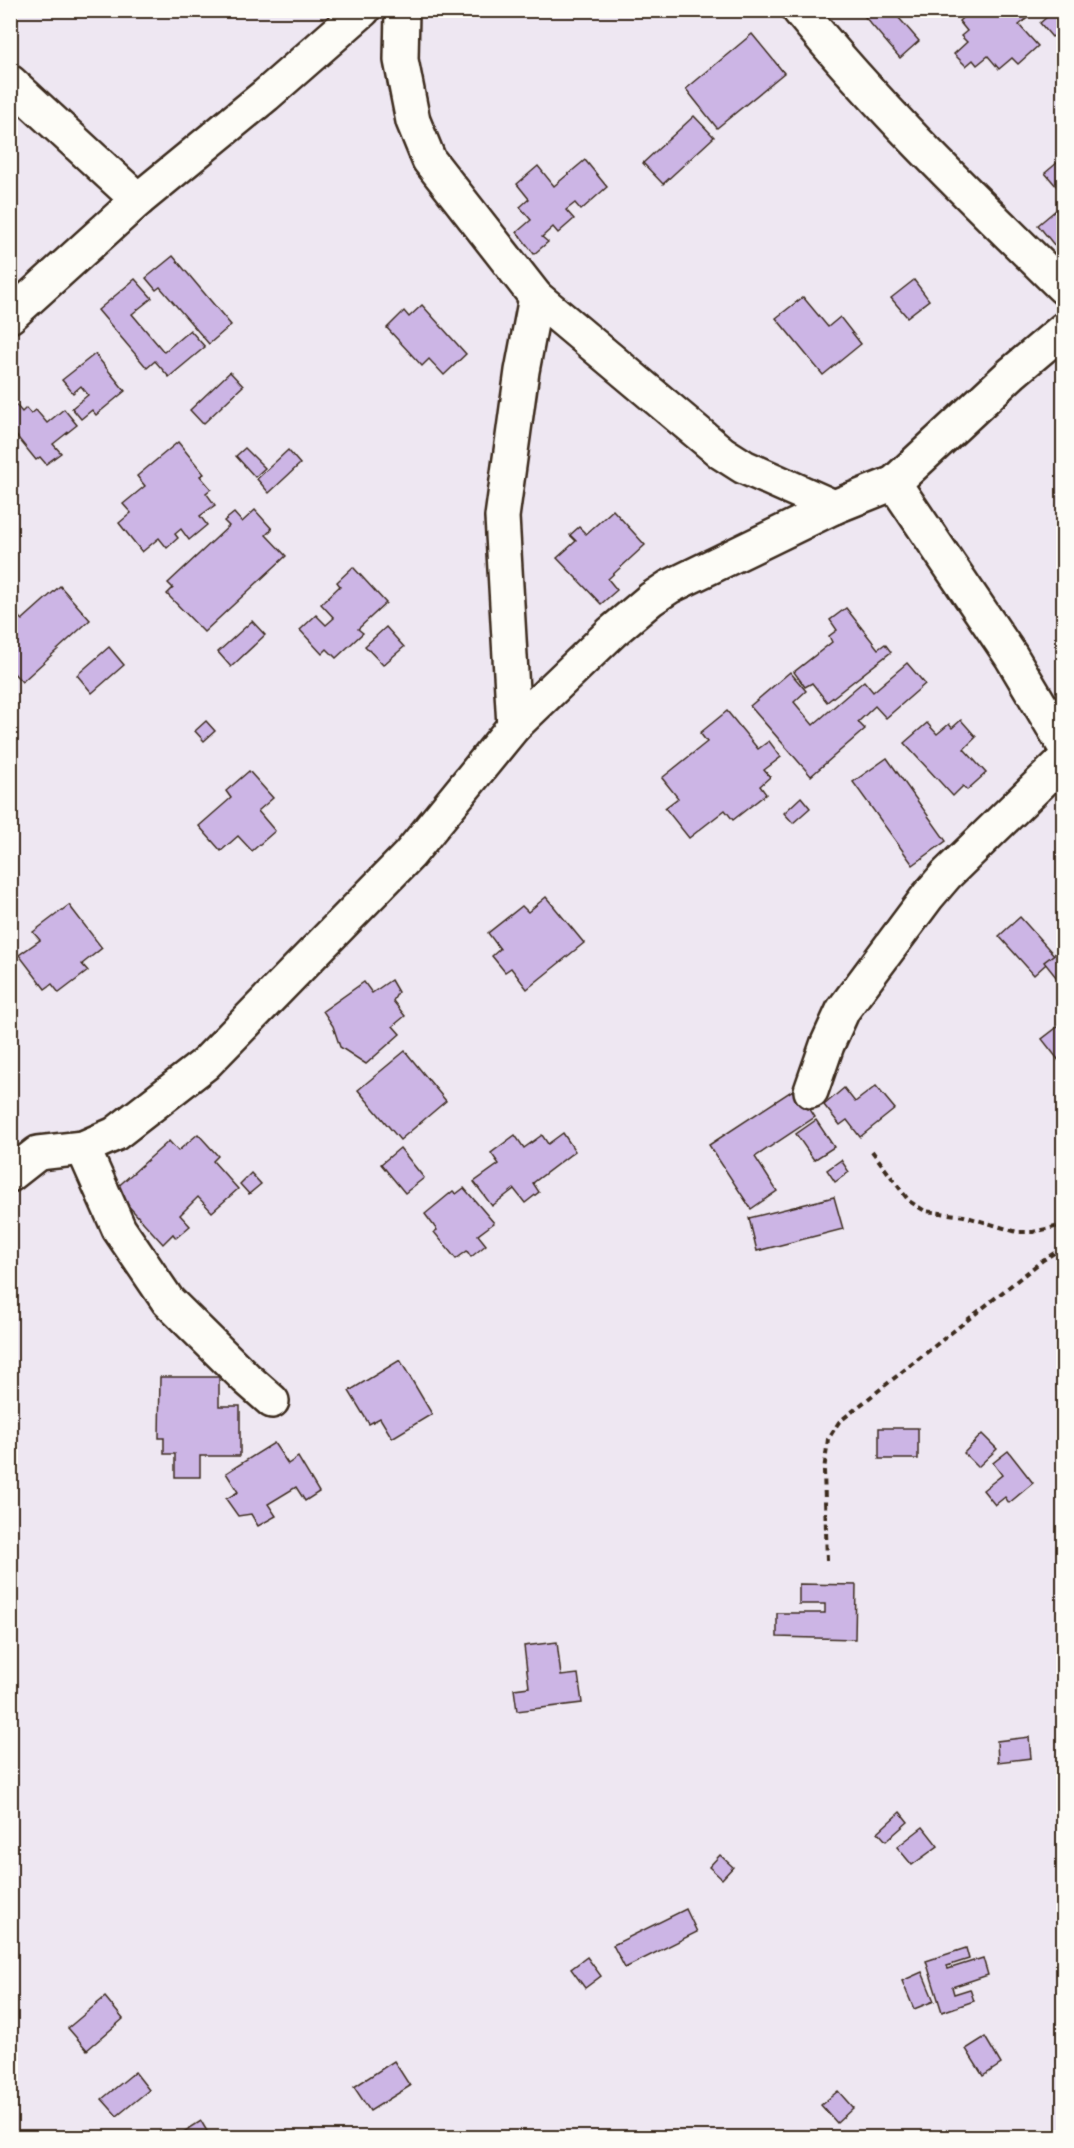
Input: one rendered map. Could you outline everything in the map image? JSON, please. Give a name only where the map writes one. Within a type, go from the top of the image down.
[{"type":"street","points":[[10,316],[138,200],[266,95],[363,10]]},
{"type":"street","points":[[402,10],[401,60],[412,121],[429,160],[536,297],[722,453],[744,467],[834,507]]},
{"type":"street","points":[[799,10],[838,59],[980,206],[1064,288]]},
{"type":"street","points":[[10,82],[138,200]]},
{"type":"street","points":[[514,726],[501,517],[522,371],[536,297]]},
{"type":"street","points":[[10,1175],[24,1147],[83,1148],[115,1134],[205,1064],[410,855],[514,726],[612,632],[660,593],[834,507],[894,483],[1012,373],[1064,329]]},
{"type":"street","points":[[894,483],[1011,656],[1064,745]]},
{"type":"street","points":[[811,1091],[827,1045],[843,1010],[928,896],[946,875],[1064,760]]},
{"type":"street","points":[[83,1148],[119,1229],[168,1300],[272,1401]]},
{"type":"path","points":[[872,1151],[909,1201],[925,1211],[964,1216],[1017,1232],[1033,1232],[1064,1225]]},
{"type":"path","points":[[827,1560],[824,1471],[828,1439],[839,1422],[1034,1267],[1064,1247]]},
{"type":"building","points":[[859,10],[892,10],[919,41],[900,58]]},
{"type":"building","points":[[971,10],[1027,10],[1031,15],[1019,25],[1038,46],[1018,64],[1012,58],[999,69],[988,56],[977,65],[973,60],[966,66],[954,54],[967,42],[961,36],[967,31],[959,21]]},
{"type":"building","points":[[1055,10],[1064,10],[1064,28],[1052,37],[1040,23]]},
{"type":"building","points":[[752,34],[784,73],[717,128],[686,89]]},
{"type":"building","points":[[694,116],[714,137],[663,184],[643,163]]},
{"type":"building","points":[[1064,157],[1064,195],[1045,173]]},
{"type":"building","points":[[585,160],[607,187],[581,210],[575,203],[566,210],[574,219],[558,233],[553,227],[542,237],[548,242],[534,254],[517,232],[531,220],[520,207],[529,199],[517,184],[538,166],[554,186]]},
{"type":"building","points":[[1062,205],[1064,239],[1055,246],[1038,225]]},
{"type":"building","points":[[173,256],[231,325],[209,344],[160,287],[156,290],[146,278]]},
{"type":"building","points":[[135,279],[152,298],[132,314],[164,352],[190,330],[205,347],[169,377],[155,361],[147,368],[98,310]]},
{"type":"building","points":[[914,280],[929,300],[907,317],[891,298]]},
{"type":"building","points":[[803,297],[828,327],[840,317],[861,344],[823,375],[776,318]]},
{"type":"building","points":[[422,305],[466,354],[444,375],[429,359],[422,366],[387,328],[404,311],[409,317]]},
{"type":"building","points":[[95,354],[125,391],[96,415],[92,410],[81,419],[72,408],[88,395],[81,386],[73,393],[62,380]]},
{"type":"building","points":[[230,372],[243,386],[203,424],[190,410]]},
{"type":"building","points":[[15,404],[22,412],[26,408],[31,414],[36,410],[47,423],[64,409],[77,425],[53,444],[61,453],[46,464],[40,457],[36,460],[10,428],[12,418],[10,408]]},
{"type":"building","points":[[178,442],[204,474],[200,476],[211,489],[206,493],[215,505],[200,516],[207,525],[189,540],[181,529],[175,534],[178,538],[167,548],[159,538],[142,552],[119,523],[131,513],[123,504],[145,486],[137,476]]},
{"type":"building","points":[[245,448],[265,468],[255,477],[236,456]]},
{"type":"building","points":[[288,450],[300,464],[269,493],[257,479]]},
{"type":"building","points":[[255,510],[272,529],[266,535],[286,556],[204,632],[167,594],[173,588],[168,583],[229,526],[224,521],[234,513],[242,522]]},
{"type":"building","points":[[613,510],[645,545],[608,579],[617,590],[601,604],[557,558],[576,541],[570,535],[579,527],[586,534]]},
{"type":"building","points":[[353,567],[386,603],[358,629],[363,633],[336,658],[327,649],[322,654],[300,630],[316,615],[326,625],[334,618],[321,604],[340,586],[337,582]]},
{"type":"building","points":[[60,586],[90,620],[22,682],[10,669],[10,609],[22,620]]},
{"type":"building","points":[[846,608],[878,649],[885,644],[891,652],[827,702],[812,683],[805,687],[794,672],[832,642],[829,636],[837,630],[830,620]]},
{"type":"building","points":[[252,621],[265,635],[231,667],[218,652]]},
{"type":"building","points":[[386,627],[404,647],[383,665],[365,646]]},
{"type":"building","points":[[109,647],[124,665],[92,693],[77,675]]},
{"type":"building","points":[[907,663],[925,684],[886,718],[875,706],[858,722],[865,729],[811,776],[750,706],[790,672],[806,691],[794,702],[813,725],[864,681],[873,692]]},
{"type":"building","points":[[727,711],[758,749],[769,741],[781,757],[764,770],[770,777],[760,786],[766,794],[733,820],[725,810],[689,838],[665,808],[678,798],[662,778],[707,742],[700,733]]},
{"type":"building","points":[[961,720],[976,737],[964,749],[986,773],[967,790],[963,786],[953,796],[904,743],[927,723],[937,734],[949,724],[952,728]]},
{"type":"building","points":[[206,721],[215,731],[204,741],[195,731]]},
{"type":"building","points":[[887,758],[946,841],[913,865],[853,782]]},
{"type":"building","points":[[249,771],[273,798],[258,811],[275,831],[252,851],[238,836],[221,851],[199,826],[231,798],[226,791]]},
{"type":"building","points":[[801,797],[810,808],[793,823],[784,813]]},
{"type":"building","points":[[546,897],[584,943],[527,989],[511,968],[505,972],[492,956],[500,949],[488,933],[522,906],[528,912]]},
{"type":"building","points":[[69,905],[102,948],[82,964],[88,971],[59,993],[52,984],[45,989],[19,955],[40,940],[33,932]]},
{"type":"building","points":[[1020,917],[1055,956],[1034,975],[999,936]]},
{"type":"building","points":[[1064,947],[1064,987],[1044,962]]},
{"type":"building","points":[[391,980],[398,992],[393,1001],[405,1016],[393,1026],[400,1034],[366,1064],[340,1047],[333,1026],[323,1011],[364,982],[372,993]]},
{"type":"building","points":[[1064,1022],[1064,1067],[1042,1039]]},
{"type":"building","points":[[405,1051],[446,1101],[400,1140],[358,1090]]},
{"type":"building","points":[[876,1086],[895,1109],[860,1137],[847,1120],[840,1125],[824,1105],[844,1088],[855,1102]]},
{"type":"building","points":[[796,1088],[815,1117],[755,1157],[777,1191],[751,1209],[709,1145]]},
{"type":"building","points":[[816,1120],[834,1147],[814,1160],[796,1134]]},
{"type":"building","points":[[563,1133],[575,1151],[533,1183],[539,1192],[525,1203],[514,1189],[492,1206],[474,1182],[499,1164],[491,1153],[515,1135],[524,1148],[542,1135],[548,1144]]},
{"type":"building","points":[[198,1134],[218,1156],[213,1161],[238,1189],[212,1212],[198,1197],[180,1215],[190,1226],[176,1238],[173,1234],[163,1244],[114,1190],[169,1141],[178,1151]]},
{"type":"building","points":[[400,1148],[424,1178],[405,1193],[381,1164]]},
{"type":"building","points":[[841,1160],[849,1172],[835,1182],[827,1170]]},
{"type":"building","points":[[251,1173],[261,1184],[249,1194],[240,1184]]},
{"type":"building","points":[[464,1188],[494,1223],[478,1235],[486,1245],[471,1257],[467,1251],[456,1259],[434,1232],[437,1230],[425,1214],[453,1191],[456,1194]]},
{"type":"building","points":[[834,1197],[843,1229],[757,1251],[749,1218]]},
{"type":"building","points":[[400,1360],[432,1414],[392,1438],[380,1418],[369,1424],[349,1391]]},
{"type":"building","points":[[160,1377],[219,1377],[219,1406],[240,1406],[240,1456],[200,1456],[200,1477],[175,1477],[175,1454],[164,1454],[164,1438],[159,1438]]},
{"type":"building","points":[[879,1428],[918,1428],[918,1459],[879,1459]]},
{"type":"building","points":[[982,1434],[997,1449],[978,1467],[964,1453]]},
{"type":"building","points":[[274,1443],[288,1464],[298,1457],[319,1492],[305,1501],[296,1487],[268,1504],[276,1516],[258,1526],[251,1514],[238,1516],[226,1499],[238,1492],[226,1473]]},
{"type":"building","points":[[1008,1451],[1033,1483],[1009,1503],[1005,1497],[995,1505],[983,1490],[1002,1475],[993,1463]]},
{"type":"building","points":[[799,1584],[856,1585],[855,1639],[777,1637],[777,1613],[825,1613],[825,1604],[799,1604]]},
{"type":"building","points":[[557,1642],[561,1676],[578,1674],[582,1703],[517,1711],[514,1689],[529,1687],[524,1646]]},
{"type":"building","points":[[1029,1737],[1031,1758],[998,1762],[997,1741]]},
{"type":"building","points":[[900,1812],[908,1822],[886,1841],[878,1832]]},
{"type":"building","points":[[923,1827],[938,1846],[912,1865],[897,1847]]},
{"type":"building","points":[[720,1855],[733,1867],[722,1879],[709,1867]]},
{"type":"building","points":[[686,1909],[697,1932],[625,1968],[613,1945]]},
{"type":"building","points":[[966,1948],[969,1959],[947,1966],[948,1969],[983,1958],[988,1975],[952,1987],[954,1994],[970,1989],[974,2001],[942,2012],[926,1961]]},
{"type":"building","points":[[587,1957],[601,1976],[585,1988],[571,1969]]},
{"type":"building","points":[[922,1972],[934,2001],[914,2009],[902,1981]]},
{"type":"building","points":[[105,1997],[123,2019],[87,2050],[68,2028]]},
{"type":"building","points":[[985,2037],[1001,2064],[983,2076],[966,2049]]},
{"type":"building","points":[[394,2061],[410,2086],[370,2111],[354,2087]]},
{"type":"building","points":[[135,2072],[149,2090],[117,2116],[102,2099]]},
{"type":"building","points":[[838,2091],[853,2108],[837,2123],[821,2105]]},
{"type":"building","points":[[201,2121],[211,2138],[174,2138]]}]
